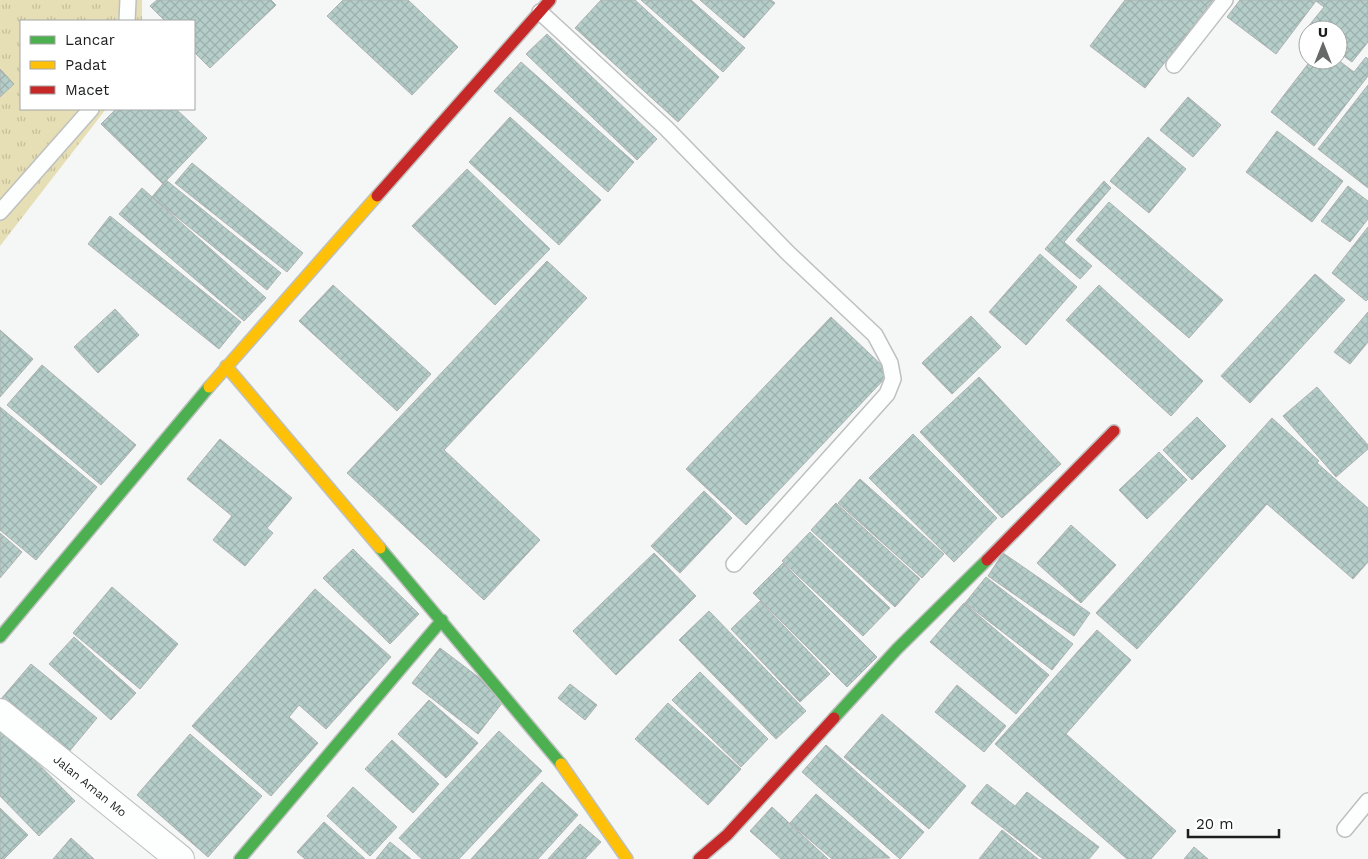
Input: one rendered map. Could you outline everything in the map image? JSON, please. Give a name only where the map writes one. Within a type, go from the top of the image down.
[{"type":"street","points":[[0,637],[226,366],[550,0]]},
{"type":"street","points":[[226,366],[442,620],[560,763],[627,859]]},
{"type":"street","points":[[700,859],[727,835],[897,649],[940,608],[1114,431]]},
{"type":"street","points":[[240,859],[442,620]]},
{"type":"street","name":"Jalan Aman Mo","points":[[0,713],[180,859]]},
{"type":"lane","points":[[127,20],[128,0]]},
{"type":"lane","points":[[1174,65],[1225,0]]},
{"type":"lane","points":[[540,12],[666,128],[788,253],[875,335],[890,363],[893,379],[887,394],[734,564]]},
{"type":"lane","points":[[0,212],[90,110]]},
{"type":"lane","points":[[1345,829],[1368,801]]},
{"type":"green space","points":[[0,0],[142,0],[142,20],[20,20],[20,110],[105,110],[0,246]]},
{"type":"building","points":[[157,0],[271,0],[276,5],[210,68],[195,53],[195,20],[164,20],[150,6]]},
{"type":"building","points":[[343,0],[408,0],[458,47],[412,95],[327,16]]},
{"type":"building","points":[[601,0],[635,0],[719,77],[678,122],[575,28]]},
{"type":"building","points":[[641,0],[691,0],[745,48],[723,72]]},
{"type":"building","points":[[700,0],[771,0],[775,3],[744,38]]},
{"type":"building","points":[[1125,0],[1213,0],[1145,88],[1090,46]]},
{"type":"building","points":[[1240,0],[1368,0],[1368,42],[1352,62],[1348,59],[1348,20],[1313,20],[1324,7],[1316,1],[1302,20],[1298,20],[1298,25],[1276,54],[1227,17]]},
{"type":"building","points":[[547,34],[657,139],[637,160],[526,54]]},
{"type":"building","points":[[1366,57],[1368,59],[1368,76],[1314,146],[1271,112],[1303,70],[1348,70],[1348,68],[1354,72]]},
{"type":"building","points":[[521,62],[634,162],[608,192],[494,91]]},
{"type":"building","points":[[0,69],[14,84],[0,97]]},
{"type":"building","points":[[1368,85],[1368,188],[1318,149]]},
{"type":"building","points":[[1188,97],[1221,125],[1193,157],[1160,130]]},
{"type":"building","points":[[115,110],[177,110],[207,138],[163,184],[101,124]]},
{"type":"building","points":[[510,117],[601,200],[559,245],[469,162]]},
{"type":"building","points":[[1277,131],[1343,181],[1312,222],[1246,172]]},
{"type":"building","points":[[1148,137],[1186,169],[1149,213],[1110,181]]},
{"type":"building","points":[[192,163],[303,253],[287,272],[175,183]]},
{"type":"building","points":[[467,169],[550,249],[495,305],[412,226]]},
{"type":"building","points":[[166,180],[281,273],[267,290],[152,197]]},
{"type":"building","points":[[1104,181],[1111,188],[1064,242],[1092,266],[1080,279],[1045,249]]},
{"type":"building","points":[[1348,186],[1368,201],[1368,219],[1350,242],[1321,221]]},
{"type":"building","points":[[142,188],[266,298],[244,321],[119,214]]},
{"type":"building","points":[[1109,202],[1223,300],[1189,338],[1076,240]]},
{"type":"building","points":[[110,216],[241,322],[219,349],[88,244]]},
{"type":"building","points":[[1368,227],[1368,299],[1366,301],[1332,273]]},
{"type":"building","points":[[1040,254],[1077,287],[1026,345],[989,312]]},
{"type":"building","points":[[547,261],[587,298],[444,450],[540,540],[484,600],[347,473]]},
{"type":"building","points":[[1315,274],[1345,300],[1250,403],[1221,376]]},
{"type":"building","points":[[333,285],[431,374],[397,411],[299,321]]},
{"type":"building","points":[[1099,285],[1203,381],[1171,416],[1066,320]]},
{"type":"building","points":[[115,309],[139,335],[98,373],[74,347]]},
{"type":"building","points":[[1368,312],[1368,342],[1350,364],[1334,352]]},
{"type":"building","points":[[971,316],[1001,347],[952,394],[922,363]]},
{"type":"building","points":[[831,317],[890,373],[746,525],[686,469]]},
{"type":"building","points":[[0,330],[33,359],[0,397]]},
{"type":"building","points":[[42,365],[136,445],[101,485],[7,405]]},
{"type":"building","points":[[979,377],[1061,464],[1002,518],[920,432]]},
{"type":"building","points":[[1317,387],[1368,445],[1368,449],[1336,477],[1283,416]]},
{"type":"building","points":[[0,407],[97,487],[36,560],[0,530]]},
{"type":"building","points":[[1197,417],[1226,446],[1192,480],[1163,450]]},
{"type":"building","points":[[1272,418],[1319,461],[1317,463],[1368,508],[1368,562],[1353,579],[1267,504],[1137,649],[1096,613]]},
{"type":"building","points":[[913,434],[997,518],[954,562],[869,478]]},
{"type":"building","points":[[220,439],[292,498],[267,528],[273,533],[245,566],[213,540],[232,516],[187,479]]},
{"type":"building","points":[[1159,452],[1187,480],[1147,519],[1119,490]]},
{"type":"building","points":[[860,479],[944,554],[922,578],[838,503]]},
{"type":"building","points":[[704,491],[732,518],[680,573],[651,546]]},
{"type":"building","points":[[836,503],[920,579],[895,607],[811,530]]},
{"type":"building","points":[[1071,525],[1116,565],[1081,603],[1037,563]]},
{"type":"building","points":[[810,532],[890,608],[863,636],[782,561]]},
{"type":"building","points":[[0,533],[22,552],[0,578]]},
{"type":"building","points":[[353,549],[419,614],[390,644],[323,578]]},
{"type":"building","points":[[654,553],[696,596],[616,675],[573,631]]},
{"type":"building","points":[[1003,553],[1090,613],[1074,636],[988,576]]},
{"type":"building","points":[[783,563],[877,657],[847,687],[753,593]]},
{"type":"building","points":[[986,577],[1073,644],[1052,670],[965,603]]},
{"type":"building","points":[[112,587],[178,644],[140,689],[73,633]]},
{"type":"building","points":[[315,589],[391,657],[326,729],[299,705],[289,717],[318,743],[271,796],[192,726]]},
{"type":"building","points":[[760,601],[830,674],[800,702],[731,629]]},
{"type":"building","points":[[964,603],[1049,675],[1016,714],[930,642]]},
{"type":"building","points":[[709,611],[806,711],[776,739],[679,640]]},
{"type":"building","points":[[1097,630],[1131,660],[1066,734],[1176,831],[1151,859],[1127,859],[995,744]]},
{"type":"building","points":[[74,637],[136,693],[111,720],[49,664]]},
{"type":"building","points":[[440,648],[506,698],[478,734],[412,683]]},
{"type":"building","points":[[31,664],[97,718],[68,753],[1,699]]},
{"type":"building","points":[[700,672],[768,739],[741,767],[672,700]]},
{"type":"building","points":[[570,684],[597,705],[585,720],[558,698]]},
{"type":"building","points":[[957,685],[1006,726],[984,752],[935,712]]},
{"type":"building","points":[[429,700],[478,743],[446,778],[398,734]]},
{"type":"building","points":[[668,703],[741,769],[708,805],[635,739]]},
{"type":"building","points":[[882,714],[966,786],[929,829],[844,757]]},
{"type":"building","points":[[0,725],[75,801],[39,836],[0,796]]},
{"type":"building","points":[[499,731],[542,771],[459,859],[422,859],[399,838]]},
{"type":"building","points":[[190,734],[262,796],[208,857],[137,795]]},
{"type":"building","points":[[392,740],[439,784],[413,813],[365,769]]},
{"type":"building","points":[[826,745],[924,832],[900,859],[802,772]]},
{"type":"building","points":[[542,782],[578,815],[538,859],[471,859]]},
{"type":"building","points":[[987,784],[1015,806],[1027,792],[1099,847],[1089,859],[1043,859],[971,803]]},
{"type":"building","points":[[353,787],[397,827],[370,856],[327,816]]},
{"type":"building","points":[[816,794],[890,858],[832,859],[790,823]]},
{"type":"building","points":[[772,807],[828,859],[781,859],[750,831]]},
{"type":"building","points":[[0,808],[28,835],[4,859],[0,859]]},
{"type":"building","points":[[324,822],[365,859],[305,859],[297,852]]},
{"type":"building","points":[[580,824],[601,842],[585,859],[548,859]]},
{"type":"building","points":[[1002,830],[1038,859],[979,859]]},
{"type":"building","points":[[71,838],[94,859],[53,859]]},
{"type":"building","points":[[390,842],[411,859],[376,859]]},
{"type":"building","points":[[1194,847],[1208,859],[1184,859]]},
{"type":"traffic: fast","points":[[0,637],[209,387]]},
{"type":"traffic: fast","points":[[380,548],[561,764]]},
{"type":"traffic: fast","points":[[834,718],[897,649],[987,560]]},
{"type":"traffic: fast","points":[[240,859],[442,620]]},
{"type":"traffic: slow","points":[[209,387],[377,196]]},
{"type":"traffic: slow","points":[[226,366],[380,548]]},
{"type":"traffic: slow","points":[[561,764],[627,859]]},
{"type":"traffic: jam","points":[[377,196],[550,0]]},
{"type":"traffic: jam","points":[[987,560],[1114,431]]},
{"type":"traffic: jam","points":[[699,859],[727,835],[834,718]]}]
